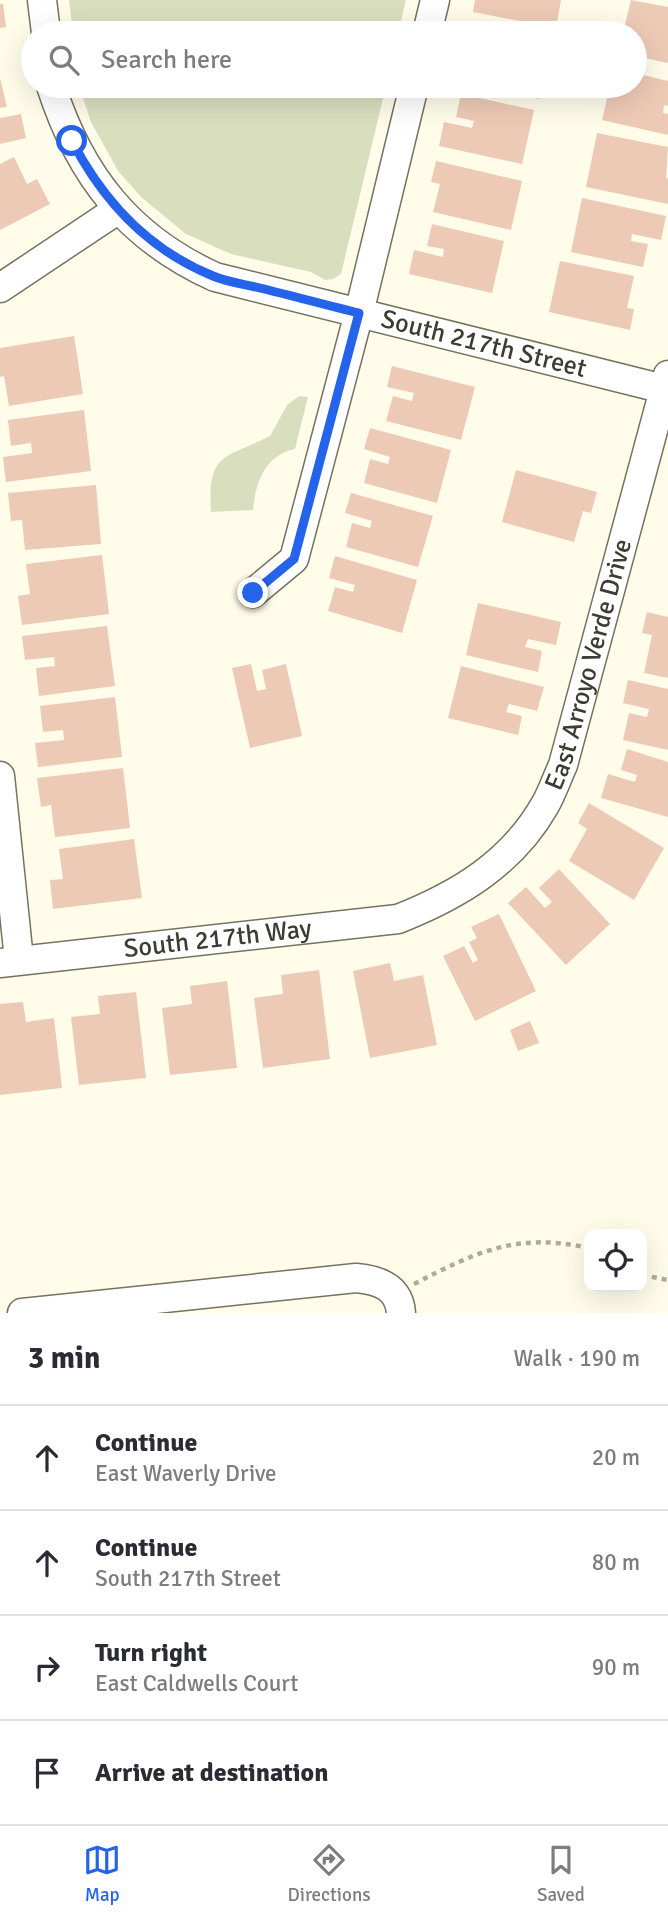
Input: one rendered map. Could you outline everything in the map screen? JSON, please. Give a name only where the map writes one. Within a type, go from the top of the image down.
[{"type":"street","points":[[42,0],[45,21]]},
{"type":"street","points":[[430,21],[435,0]]},
{"type":"street","name":"South 217th Street","points":[[55,98],[81,159],[117,210],[184,263],[215,277],[359,313],[666,382]]},
{"type":"street","points":[[253,593],[294,559],[359,313],[411,98]]},
{"type":"street","points":[[0,288],[117,210]]},
{"type":"street","name":"East Arroyo Verde Drive","points":[[434,905],[468,886],[503,860],[545,805],[563,765],[666,382]]},
{"type":"street","points":[[0,776],[10,962]]},
{"type":"street","name":"South 217th Way","points":[[10,962],[398,919],[434,905]]},
{"type":"street","points":[[22,1313],[356,1278],[376,1281],[395,1298]]},
{"type":"path","points":[[395,1298],[481,1251],[516,1242],[556,1242],[584,1247]]},
{"type":"path","points":[[647,1276],[668,1280]]},
{"type":"green space","points":[[69,0],[406,0],[401,21],[72,21]]},
{"type":"green space","points":[[83,98],[383,98],[341,274],[325,280],[311,272],[231,254],[186,234],[141,197],[118,171],[91,122]]},
{"type":"green space","points":[[299,396],[308,397],[295,449],[284,452],[269,464],[259,480],[253,510],[211,512],[212,478],[216,467],[231,454],[270,436],[287,405]]},
{"type":"building","points":[[475,0],[561,0],[557,21],[520,21],[473,12]]},
{"type":"building","points":[[631,0],[668,7],[668,63],[647,59],[647,21],[626,21]]},
{"type":"building","points":[[0,4],[3,4],[6,27],[0,28]]},
{"type":"building","points":[[647,76],[668,81],[668,106],[664,105],[663,113],[668,114],[668,135],[602,120],[607,98],[647,98]]},
{"type":"building","points":[[0,78],[7,107],[0,108]]},
{"type":"building","points":[[460,98],[479,98],[534,110],[522,164],[439,146],[444,122],[472,128],[474,121],[456,117]]},
{"type":"building","points":[[21,114],[26,138],[0,144],[0,118]]},
{"type":"building","points":[[597,133],[668,147],[668,204],[586,187]]},
{"type":"building","points":[[14,157],[27,184],[37,179],[50,204],[0,230],[0,164]]},
{"type":"building","points":[[436,161],[522,181],[511,230],[433,212],[440,184],[431,182]]},
{"type":"building","points":[[582,198],[666,216],[661,240],[632,234],[631,241],[648,244],[643,267],[571,252]]},
{"type":"building","points":[[432,224],[504,241],[492,293],[409,274],[414,250],[443,257],[444,249],[427,246]]},
{"type":"building","points":[[560,261],[634,276],[627,308],[634,309],[630,330],[549,312]]},
{"type":"building","points":[[74,336],[83,394],[9,406],[4,376],[0,377],[0,348]]},
{"type":"building","points":[[392,366],[475,387],[461,440],[386,421],[393,396],[412,401],[414,393],[387,387]]},
{"type":"building","points":[[84,410],[91,471],[6,482],[3,457],[32,453],[31,443],[11,446],[8,420]]},
{"type":"building","points":[[370,428],[451,450],[437,503],[364,483],[370,459],[388,464],[390,457],[364,449]]},
{"type":"building","points":[[516,470],[597,492],[591,513],[583,511],[574,542],[502,522]]},
{"type":"building","points":[[96,485],[101,544],[25,550],[22,520],[11,521],[8,493]]},
{"type":"building","points":[[351,493],[433,516],[418,567],[346,547],[352,523],[370,528],[372,521],[345,513]]},
{"type":"building","points":[[102,555],[109,614],[22,625],[18,596],[30,594],[26,564]]},
{"type":"building","points":[[335,556],[417,580],[402,633],[328,611],[335,587],[353,592],[355,585],[329,578]]},
{"type":"building","points":[[478,603],[561,622],[556,645],[528,639],[525,647],[542,651],[538,672],[466,655]]},
{"type":"building","points":[[647,612],[668,617],[668,678],[644,673],[652,635],[642,633]]},
{"type":"building","points":[[107,626],[115,686],[39,696],[36,668],[55,666],[54,657],[25,660],[22,636]]},
{"type":"building","points":[[251,664],[257,691],[266,689],[262,670],[286,664],[302,736],[250,748],[232,668]]},
{"type":"building","points":[[461,666],[544,687],[537,711],[509,704],[506,712],[522,716],[518,735],[448,718]]},
{"type":"building","points":[[628,680],[668,689],[668,750],[623,740],[629,713],[647,717],[649,709],[623,703]]},
{"type":"building","points":[[115,697],[122,757],[38,767],[35,743],[64,740],[63,730],[43,732],[40,706]]},
{"type":"building","points":[[627,749],[668,762],[668,817],[601,798],[608,774],[635,782],[637,775],[621,770]]},
{"type":"building","points":[[123,768],[130,828],[55,837],[51,805],[41,807],[37,778]]},
{"type":"building","points":[[589,803],[664,848],[634,900],[569,861],[587,829],[578,823]]},
{"type":"building","points":[[134,839],[142,898],[53,909],[50,880],[63,879],[59,849]]},
{"type":"building","points":[[559,869],[610,924],[566,965],[508,903],[526,887],[545,908],[552,902],[539,888]]},
{"type":"building","points":[[499,914],[536,991],[475,1021],[443,956],[464,946],[473,963],[478,960],[469,942],[477,938],[471,927]]},
{"type":"building","points":[[390,963],[394,981],[423,975],[437,1045],[370,1058],[353,971]]},
{"type":"building","points":[[319,970],[330,1059],[263,1068],[254,998],[283,994],[281,975]]},
{"type":"building","points":[[227,981],[237,1068],[170,1075],[162,1008],[192,1004],[190,986]]},
{"type":"building","points":[[136,992],[146,1078],[79,1085],[71,1017],[100,1014],[98,996]]},
{"type":"building","points":[[23,1002],[26,1022],[54,1018],[62,1088],[0,1095],[0,1004]]},
{"type":"building","points":[[530,1021],[539,1043],[518,1051],[510,1030]]},
{"type":"route","points":[[72,141],[86,167],[117,210],[137,229],[184,263],[215,277],[359,313],[294,559],[253,593]]}]
